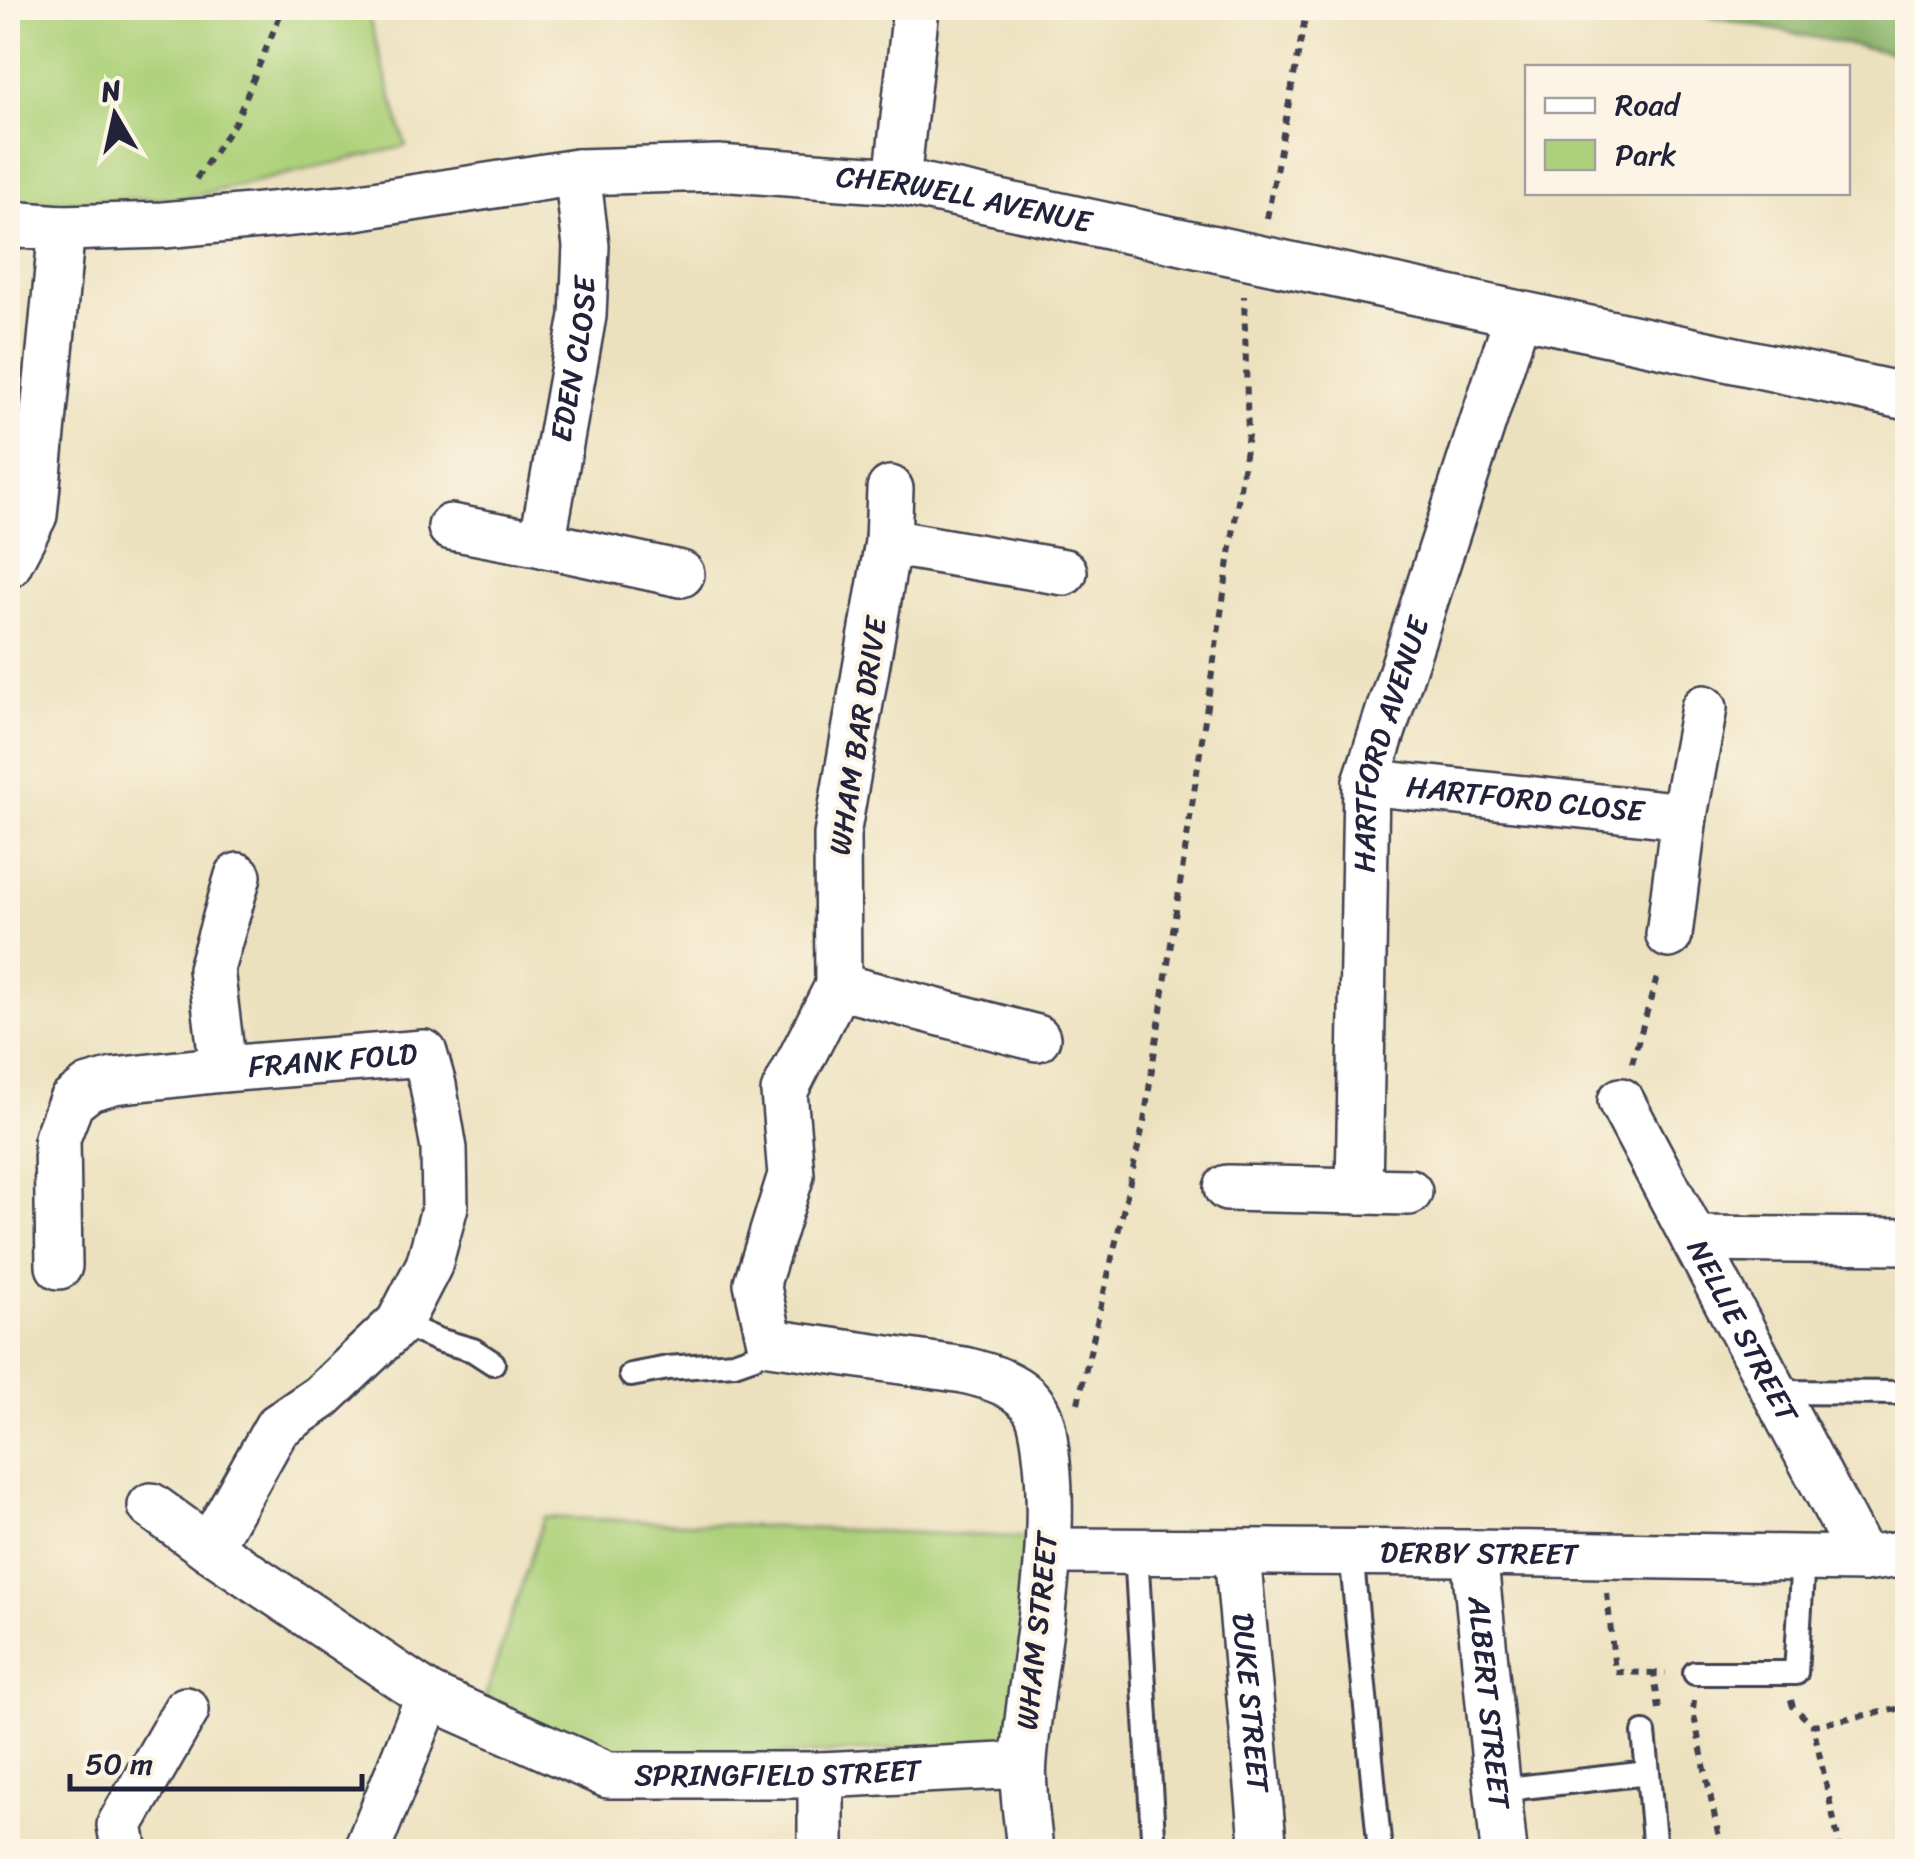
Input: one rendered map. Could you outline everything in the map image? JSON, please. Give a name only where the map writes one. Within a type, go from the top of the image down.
[{"type":"street","points":[[896,181],[916,8]]},
{"type":"street","name":"CHERWELL AVENUE","points":[[8,224],[62,228],[164,225],[355,207],[577,172],[718,168],[896,181],[1908,397]]},
{"type":"street","name":"EDEN CLOSE","points":[[542,544],[583,316],[586,246],[577,172]]},
{"type":"street","points":[[8,565],[34,515],[62,228]]},
{"type":"street","name":"HARTFORD AVENUE","points":[[1359,1191],[1366,782],[1518,314]]},
{"type":"street","name":"WHAM BAR DRIVE","points":[[770,1342],[757,1283],[791,1175],[784,1092],[838,986],[838,835],[888,542],[890,489]]},
{"type":"street","points":[[451,527],[682,574]]},
{"type":"street","points":[[888,542],[1064,572]]},
{"type":"street","name":"HARTFORD CLOSE","points":[[1670,935],[1684,816],[1704,708]]},
{"type":"street","name":"HARTFORD CLOSE","points":[[1366,782],[1684,816]]},
{"type":"street","points":[[224,1069],[211,968],[238,876]]},
{"type":"street","points":[[838,986],[1038,1038]]},
{"type":"street","name":"FRANK FOLD","points":[[58,1266],[58,1138],[71,1102],[90,1088],[114,1080],[424,1053],[444,1149],[444,1206],[429,1265],[399,1323],[321,1397],[277,1427],[209,1548]]},
{"type":"street","name":"NELLIE STREET","points":[[1622,1101],[1863,1558]]},
{"type":"street","points":[[1227,1188],[1409,1192]]},
{"type":"street","points":[[1694,1239],[1908,1242]]},
{"type":"street","points":[[770,1342],[991,1376],[1026,1397],[1040,1422]]},
{"type":"street","name":"WHAM STREET","points":[[1030,1852],[1023,1765],[1050,1551],[1049,1487],[1040,1422]]},
{"type":"street","name":"SPRINGFIELD STREET","points":[[150,1506],[429,1696],[608,1775],[821,1775],[1023,1765]]},
{"type":"street","name":"DERBY STREET","points":[[1050,1551],[1802,1558],[1908,1553]]},
{"type":"street","name":"ALBERT STREET","points":[[1474,1552],[1504,1852]]},
{"type":"street","name":"DUKE STREET","points":[[1237,1553],[1264,1852]]},
{"type":"street","points":[[366,1852],[429,1696]]},
{"type":"street","points":[[125,1852],[120,1825],[186,1710]]},
{"type":"street","points":[[821,1775],[821,1852]]},
{"type":"lane","points":[[399,1323],[473,1350],[492,1363]]},
{"type":"lane","points":[[631,1375],[734,1363],[754,1356],[770,1342]]},
{"type":"lane","points":[[1776,1392],[1908,1393]]},
{"type":"lane","points":[[1136,1552],[1154,1852]]},
{"type":"lane","points":[[1351,1552],[1380,1852]]},
{"type":"lane","points":[[1695,1673],[1796,1673],[1802,1558]]},
{"type":"lane","points":[[1644,1733],[1655,1852]]},
{"type":"lane","points":[[1498,1790],[1648,1773]]},
{"type":"path","points":[[164,225],[236,121],[284,8]]},
{"type":"path","points":[[1040,1422],[1074,1421],[1144,1122],[1248,435],[1251,257],[1306,8]]},
{"type":"path","points":[[1622,1101],[1670,935]]},
{"type":"path","points":[[1604,1554],[1615,1672],[1695,1673],[1693,1710],[1722,1852]]},
{"type":"path","points":[[1644,1733],[1659,1709],[1654,1672]]},
{"type":"path","points":[[1908,1707],[1812,1725],[1843,1852],[1908,1839]]},
{"type":"green space","points":[[8,8],[366,8],[406,146],[186,198],[8,203]]},
{"type":"green space","points":[[1665,8],[1907,8],[1907,56]]},
{"type":"green space","points":[[544,1517],[1036,1538],[1015,1743],[610,1764],[482,1706]]}]
